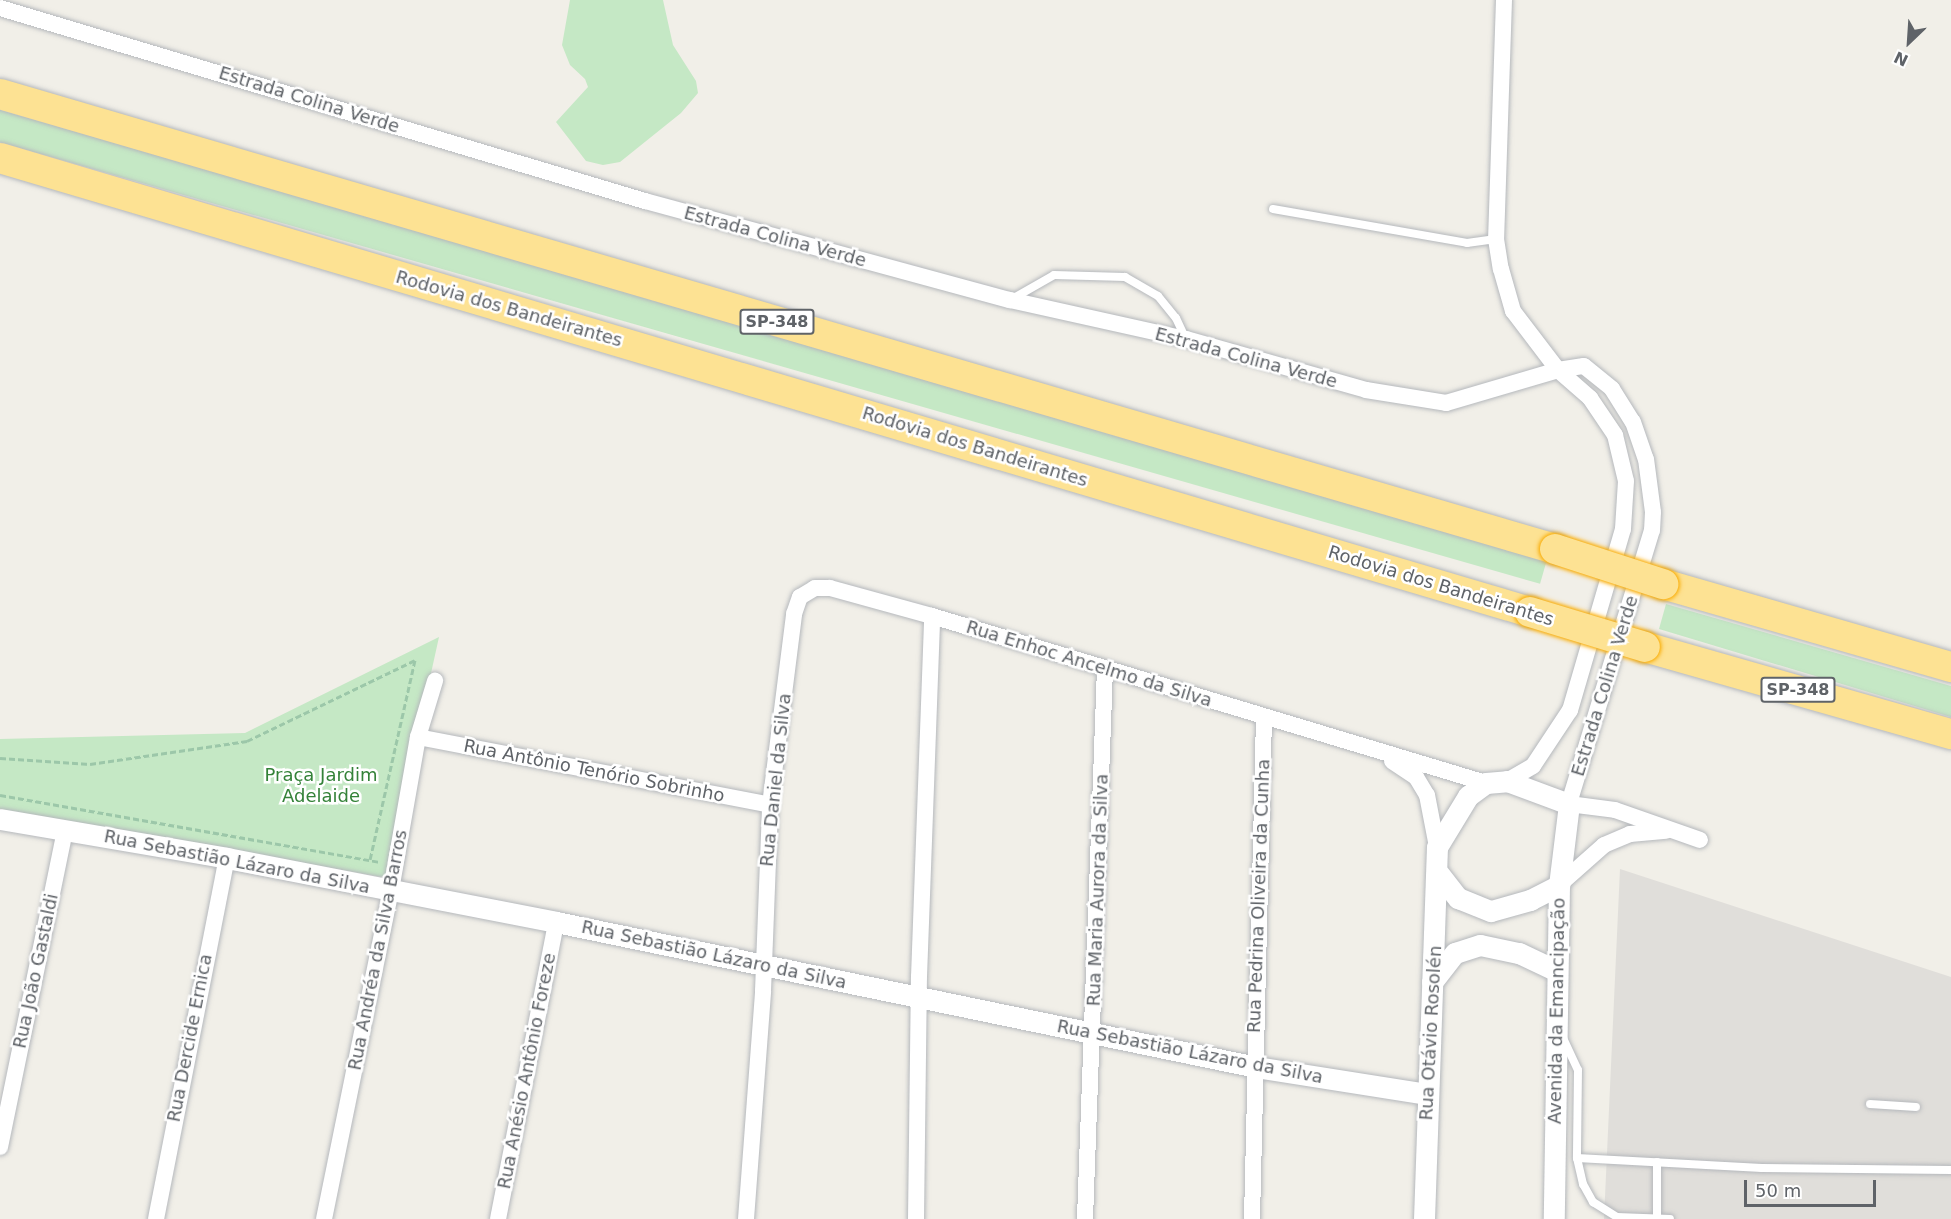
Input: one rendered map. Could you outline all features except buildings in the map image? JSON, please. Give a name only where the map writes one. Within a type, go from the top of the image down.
[{"type":"highway","name":"SP-348","points":[[0,94],[1554,549],[1662,584],[1951,667]]},
{"type":"highway","name":"Rodovia dos Bandeirantes","points":[[0,158],[1645,647],[1951,734]]},
{"type":"street","points":[[1504,0],[1496,239],[1513,311],[1558,370]]},
{"type":"street","name":"Estrada Colina Verde","points":[[0,8],[645,201],[1010,300],[1186,339],[1366,390],[1446,403],[1558,370],[1584,366],[1618,397],[1646,459],[1653,512],[1652,530],[1569,804]]},
{"type":"street","name":"Estrada Colina Verde","points":[[1496,782],[1533,766],[1570,710],[1623,529],[1626,481],[1615,435],[1590,398],[1558,370]]},
{"type":"street","name":"Rua Enhoc Ancelmo da Silva","points":[[800,597],[814,588],[830,588],[932,616],[1379,752],[1496,782]]},
{"type":"street","name":"Rua Daniel da Silva","points":[[746,1219],[770,805],[794,614],[800,597]]},
{"type":"street","points":[[915,1219],[932,616]]},
{"type":"street","name":"Rua Maria Aurora da Silva","points":[[1085,1219],[1105,669]]},
{"type":"street","name":"Rua Andréa da Silva Barros","points":[[324,1219],[391,890],[418,737],[435,681]]},
{"type":"street","name":"Rua Pedrina Oliveira da Cunha","points":[[1252,1219],[1264,717]]},
{"type":"street","name":"Rua Antônio Tenório Sobrinho","points":[[418,737],[770,805]]},
{"type":"street","name":"Rua Enhoc Ancelmo da Silva","points":[[1379,752],[1416,777],[1427,795],[1437,847]]},
{"type":"street","points":[[1437,847],[1457,809],[1496,782],[1569,804],[1615,810],[1700,840]]},
{"type":"street","name":"Avenida da Emancipação","points":[[1554,1219],[1558,885],[1569,804]]},
{"type":"street","name":"Rua Sebastião Lázaro da Silva","points":[[0,819],[227,858],[556,922],[1256,1067],[1427,1094]]},
{"type":"street","name":"Rua João Gastaldi","points":[[0,1147],[65,830]]},
{"type":"street","points":[[1439,874],[1458,898],[1491,911],[1530,900],[1558,885],[1604,845],[1630,834],[1669,830]]},
{"type":"street","name":"Rua Otávio Rosolén","points":[[1424,1219],[1427,1094],[1439,874],[1437,847]]},
{"type":"street","name":"Rua Dercide Ernica","points":[[156,1219],[227,858]]},
{"type":"street","name":"Rua Anésio Antônio Foreze","points":[[498,1219],[556,922]]},
{"type":"street","points":[[1432,982],[1455,953],[1480,945],[1518,953],[1557,970]]},
{"type":"lane","points":[[1273,209],[1467,243],[1496,239]]},
{"type":"lane","points":[[1010,300],[1054,275],[1125,277],[1158,296],[1176,318],[1186,339]]},
{"type":"lane","points":[[1556,1023],[1578,1070],[1577,1158],[1583,1184],[1593,1202],[1616,1218],[1670,1219]]},
{"type":"lane","points":[[1870,1104],[1916,1107]]},
{"type":"lane","points":[[1577,1158],[1951,1170]]},
{"type":"lane","points":[[1657,1162],[1657,1219]]},
{"type":"path","points":[[0,758],[90,764],[247,741],[416,660],[370,860],[0,795]]},
{"type":"shaded area","points":[[1620,869],[1951,977],[1951,1219],[1604,1219]]},
{"type":"green space","points":[[570,0],[663,0],[673,45],[696,81],[698,93],[681,113],[620,162],[603,165],[586,161],[556,122],[588,87],[585,79],[570,65],[562,45]]},
{"type":"green space","points":[[0,110],[1549,554],[1540,584],[0,142]]},
{"type":"green space","points":[[1666,604],[1951,686],[1951,717],[1659,629]]},
{"type":"green space","name":"Praça Jardim Adelaide","points":[[439,637],[387,873],[382,877],[0,810],[0,739],[245,733]]}]
